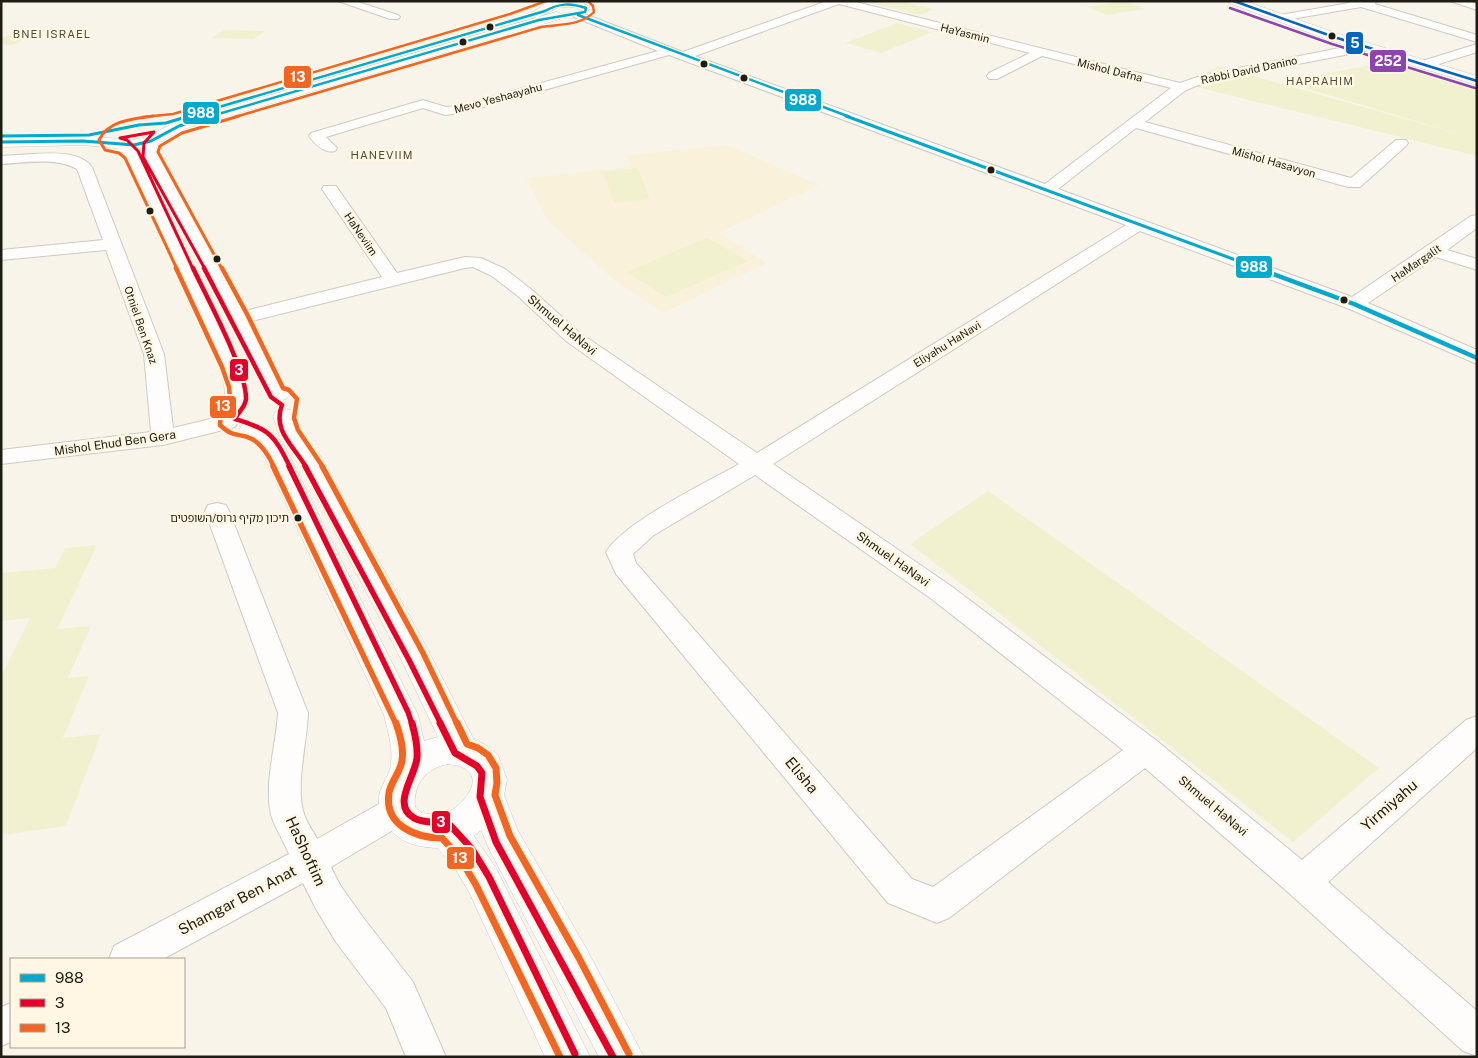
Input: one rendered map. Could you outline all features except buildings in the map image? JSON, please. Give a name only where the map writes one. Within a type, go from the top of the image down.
[{"type":"street","points":[[343,1],[394,17]]},
{"type":"street","points":[[1,142],[115,140],[158,133],[549,8],[581,7],[603,1]]},
{"type":"street","points":[[677,54],[838,1]]},
{"type":"street","name":"HaYasmin","points":[[838,1],[1040,52]]},
{"type":"street","points":[[1233,1],[1365,47],[1477,81]]},
{"type":"street","points":[[1280,18],[1357,2],[1378,1]]},
{"type":"street","points":[[1455,1],[1477,7]]},
{"type":"street","points":[[1357,2],[1477,39]]},
{"type":"street","points":[[581,7],[677,54],[1354,304],[1477,358]]},
{"type":"street","name":"Rabbi David Danino","points":[[1047,190],[1181,87],[1203,79],[1365,47]]},
{"type":"street","points":[[1423,65],[1477,48]]},
{"type":"street","points":[[993,76],[1040,52]]},
{"type":"street","name":"Mishol Dafna","points":[[1040,52],[1181,87]]},
{"type":"street","name":"Mevo Yeshaayahu","points":[[330,148],[316,136],[423,104],[445,111],[462,109],[677,54]]},
{"type":"street","name":"Mishol Hasavyon","points":[[1134,123],[1354,184],[1401,143]]},
{"type":"street","points":[[158,133],[150,153],[240,318],[282,405],[291,434],[309,458],[416,657],[462,750]]},
{"type":"street","points":[[1,136],[89,134],[115,140],[131,154],[229,364],[236,385],[239,418],[263,437],[276,454],[387,683],[405,728],[409,747],[408,770]]},
{"type":"street","name":"Otniel Ben Knaz","points":[[1,160],[59,159],[78,162],[84,167],[154,354],[163,438]]},
{"type":"street","name":"HaNeviim","points":[[330,189],[392,279]]},
{"type":"street","name":"HaMargalit","points":[[1354,304],[1477,220]]},
{"type":"street","name":"Eliyahu HaNavi","points":[[756,464],[1138,225]]},
{"type":"street","points":[[1,255],[79,249],[113,244]]},
{"type":"street","points":[[1434,251],[1477,265]]},
{"type":"street","name":"Shmuel HaNavi","points":[[240,318],[392,279],[474,262],[491,267],[528,296],[573,337],[942,593],[1146,750],[1302,882],[1477,1037]]},
{"type":"street","points":[[239,418],[253,396],[282,405]]},
{"type":"street","points":[[239,418],[274,424],[282,405]]},
{"type":"street","name":"Mishol Ehud Ben Gera","points":[[1,457],[163,438],[239,418]]},
{"type":"street","name":"Elisha","points":[[756,464],[645,529],[619,552],[625,567],[900,891],[937,906],[1146,750]]},
{"type":"street","name":"HaShoftim","points":[[217,511],[293,713],[292,736],[284,790],[288,816],[328,897],[349,929],[400,995],[426,1057]]},
{"type":"street","name":"Yirmiyahu","points":[[1302,882],[1477,728]]},
{"type":"street","points":[[448,749],[462,750],[479,757],[489,771],[490,783],[487,796],[482,805],[466,821],[445,830],[420,830],[403,819],[398,810],[396,797],[400,783],[408,770],[420,759],[433,753],[448,749]]},
{"type":"street","points":[[487,796],[504,839],[622,1057]]},
{"type":"street","name":"Shamgar Ben Anat","points":[[129,958],[310,861],[398,810]]},
{"type":"street","points":[[445,830],[466,853],[483,881],[568,1057]]},
{"type":"shaded area","points":[[727,145],[819,185],[719,233],[767,263],[663,313],[612,278],[548,221],[526,178],[630,167],[627,155]]},
{"type":"green space","points":[[862,1],[900,1],[933,9],[920,15]]},
{"type":"green space","points":[[1125,1],[1145,9],[1107,15],[1086,7]]},
{"type":"green space","points":[[897,23],[932,32],[881,53],[845,43]]},
{"type":"green space","points":[[27,28],[49,30],[11,45],[1,44],[1,38]]},
{"type":"green space","points":[[224,30],[264,31],[254,39],[212,38]]},
{"type":"green space","points":[[1385,62],[1477,88],[1477,139],[1284,82]]},
{"type":"green space","points":[[1218,66],[1477,139],[1477,156],[1185,84]]},
{"type":"green space","points":[[638,168],[650,199],[614,203],[603,172]]},
{"type":"green space","points":[[707,238],[748,261],[666,297],[626,272]]},
{"type":"green space","points":[[988,491],[1379,768],[1293,842],[910,544]]},
{"type":"green space","points":[[97,545],[57,629],[91,626],[68,678],[89,676],[63,738],[101,734],[66,826],[1,835],[1,676],[30,618],[1,621],[1,573],[55,568],[65,548]]},
{"type":"transit line","name":"13","points":[[546,1],[510,14],[173,114],[142,117],[120,122],[103,132],[99,140],[105,150],[119,153],[125,158],[222,367],[229,387],[230,399],[221,409],[220,425],[230,434],[252,439],[266,451],[394,718],[401,739],[402,755],[400,768],[389,792],[388,804],[391,813],[396,822],[412,833],[432,838],[442,838],[460,858],[476,885],[560,1057]]},
{"type":"transit line","name":"13","points":[[588,1],[593,6],[594,12],[578,22],[541,27],[182,133],[160,146],[158,152],[247,314],[283,388],[289,390],[297,399],[294,418],[298,430],[316,454],[423,653],[467,744],[478,748],[488,755],[496,768],[497,783],[495,795],[510,836],[579,958],[629,1054]]},
{"type":"transit line","name":"5","points":[[1234,1],[1334,37],[1477,81]]},
{"type":"transit line","name":"988","points":[[1,136],[89,135],[139,125],[166,123],[545,11],[555,6],[570,4],[586,8],[585,12],[539,20],[179,126],[151,141],[134,145],[83,141],[1,142]]},
{"type":"transit line","name":"252","points":[[1230,8],[1332,44],[1475,88]]},
{"type":"transit line","name":"988","points":[[578,15],[670,51],[1354,304],[1477,358]]},
{"type":"transit line","name":"3","points":[[575,1054],[489,877],[472,849],[449,824],[415,819],[404,806],[406,791],[416,765],[417,757],[415,734],[408,712],[278,443],[260,426],[235,419],[246,402],[236,361],[138,151],[127,140],[120,138],[154,132],[144,143],[143,157],[233,321],[271,397],[282,405],[278,416],[285,438],[303,462],[409,660],[455,753],[477,766],[482,773],[480,797],[496,842],[613,1057]]},
{"type":"place","name":"תיכון מקיף גרוס/השופטים","points":[[298,518]]},
{"type":"district","name":"BNEI ISRAEL","points":[[52,34]]},
{"type":"district","name":"HAPRAHIM","points":[[1320,81]]},
{"type":"district","name":"HANEVIIM","points":[[382,155]]}]
